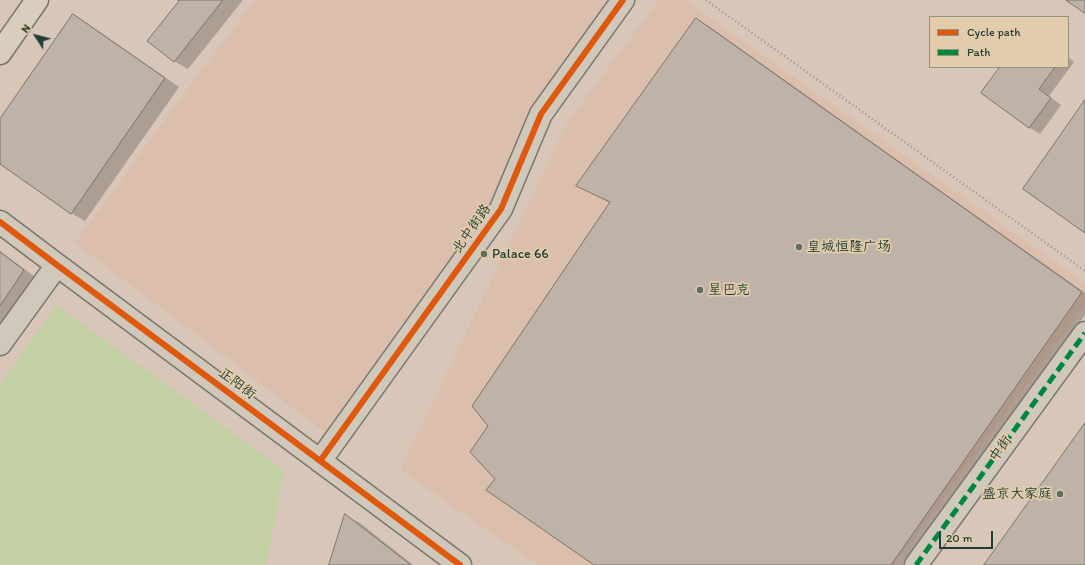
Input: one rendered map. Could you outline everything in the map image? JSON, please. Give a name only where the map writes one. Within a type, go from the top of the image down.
[{"type":"main road","points":[[0,53],[37,0]]},
{"type":"street","name":"北中街路","points":[[320,461],[501,209],[541,114],[623,0]]},
{"type":"street","name":"正阳街","points":[[0,222],[460,565]]},
{"type":"street","points":[[0,344],[56,265]]},
{"type":"street","name":"中街","points":[[916,565],[1085,333]]},
{"type":"path","points":[[706,0],[1085,271]]},
{"type":"shaded area","points":[[256,0],[612,0],[529,112],[494,204],[331,437],[75,243],[195,78]]},
{"type":"shaded area","name":"皇城恒隆广场","points":[[659,0],[685,0],[1085,283],[1085,305],[894,565],[538,565],[400,470],[568,121]]},
{"type":"green space","points":[[56,305],[284,470],[266,565],[0,565],[0,385]]},
{"type":"building","points":[[178,0],[223,0],[174,62],[147,41],[179,1]]},
{"type":"building","points":[[1066,0],[1085,0],[1085,13]]},
{"type":"building","points":[[73,14],[165,78],[71,214],[0,164],[0,119]]},
{"type":"building","name":"皇城恒隆广场","points":[[696,18],[1082,292],[891,565],[594,565],[486,490],[495,479],[470,452],[488,426],[472,406],[610,202],[576,186]]},
{"type":"building","points":[[999,68],[1054,68],[1039,89],[1051,98],[1029,128],[981,93]]},
{"type":"building","points":[[1085,100],[1085,233],[1023,189]]},
{"type":"building","points":[[0,252],[24,270],[0,306]]},
{"type":"building","name":"盛京大家庭","points":[[1085,423],[1085,565],[984,565]]},
{"type":"building","points":[[345,514],[411,565],[329,565]]},
{"type":"marked path","points":[[916,565],[1085,333]]},
{"type":"cycle path","points":[[320,461],[501,209],[541,114],[623,0]]},
{"type":"cycle path","points":[[0,222],[460,565]]},
{"type":"place","name":"皇城恒隆广场","points":[[799,247]]},
{"type":"place","name":"Palace 66","points":[[484,254]]},
{"type":"place","name":"星巴克","points":[[700,290]]},
{"type":"place","name":"盛京大家庭","points":[[1060,494]]}]
